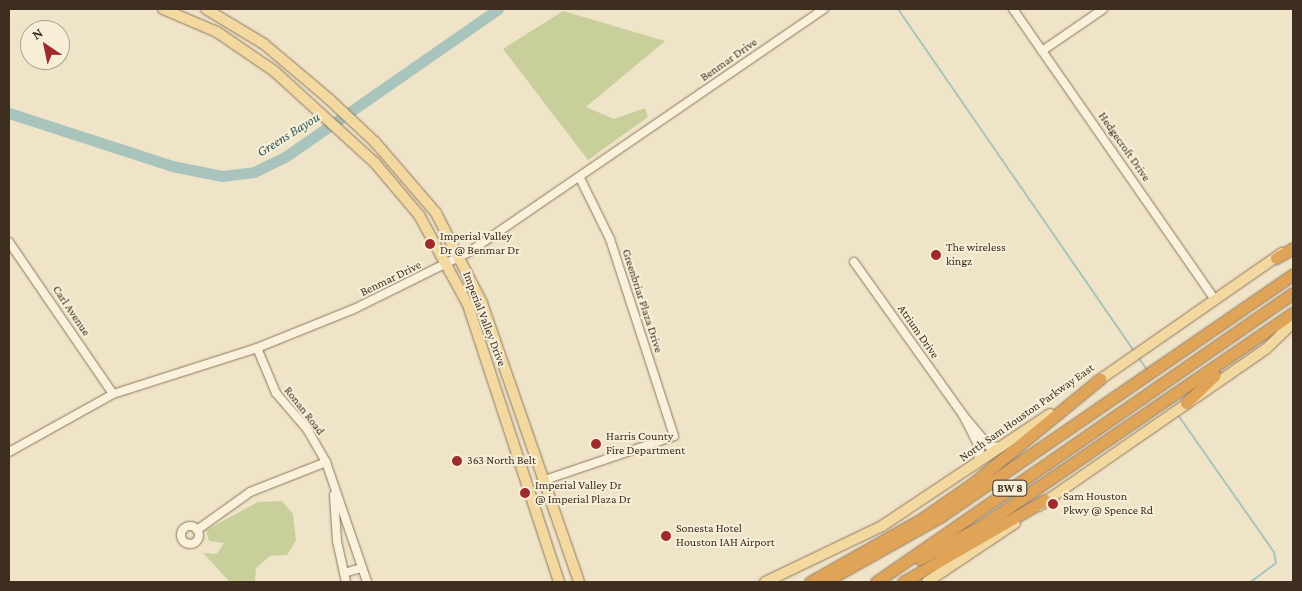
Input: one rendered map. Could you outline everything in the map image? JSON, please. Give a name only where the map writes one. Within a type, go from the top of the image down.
[{"type":"highway","points":[[1276,258],[1293,246]]},
{"type":"highway","name":"BW 8","points":[[824,582],[932,522],[1293,274]]},
{"type":"highway","name":"BW 8","points":[[876,582],[1293,293]]},
{"type":"highway","points":[[1186,403],[1196,389],[1293,313]]},
{"type":"highway","points":[[876,582],[984,525],[1293,313]]},
{"type":"highway","points":[[810,582],[957,494],[1100,379]]},
{"type":"highway","points":[[903,582],[1045,500]]},
{"type":"main road","name":"Imperial Valley Drive","points":[[163,9],[236,43],[354,143],[391,180],[419,215],[449,264],[476,327],[559,582]]},
{"type":"main road","name":"Imperial Valley Drive","points":[[206,9],[264,44],[329,98],[402,170],[436,213],[461,257],[490,324],[542,481],[579,582]]},
{"type":"main road","points":[[391,180],[402,170]]},
{"type":"main road","name":"North Sam Houston Parkway East","points":[[765,582],[882,526],[1003,447],[1276,258]]},
{"type":"main road","points":[[927,582],[1267,348],[1293,323]]},
{"type":"main road","points":[[538,514],[553,509]]},
{"type":"street","name":"Benmar Drive","points":[[9,452],[114,394],[257,348],[354,309],[449,264],[580,178],[824,9]]},
{"type":"street","name":"Hedgecroft Drive","points":[[1013,9],[1215,300]]},
{"type":"street","points":[[1042,51],[1103,9]]},
{"type":"street","name":"Greenbriar Plaza Drive","points":[[542,481],[674,436],[610,239],[580,178]]},
{"type":"street","name":"Carl Avenue","points":[[9,242],[114,394]]},
{"type":"street","name":"Atrium Drive","points":[[854,262],[963,415],[989,446],[1003,447]]},
{"type":"street","name":"Ronan Road","points":[[257,348],[276,393],[306,429],[326,462],[333,488],[366,582]]},
{"type":"street","name":"Atrium Drive","points":[[963,415],[980,449],[978,464]]},
{"type":"street","points":[[197,530],[250,492],[326,462]]},
{"type":"street","name":"Ronan Road","points":[[333,488],[346,582]]},
{"type":"street","points":[[344,573],[362,568]]},
{"type":"green space","points":[[563,11],[665,41],[586,107],[614,119],[645,108],[648,117],[588,160],[503,49]]},
{"type":"green space","points":[[282,501],[293,514],[296,541],[287,555],[270,556],[256,568],[255,582],[230,582],[203,553],[217,554],[224,543],[209,541],[206,530],[258,502]]},
{"type":"waterway","name":"Greens Bayou","points":[[9,113],[172,166],[222,176],[254,172],[285,157],[498,9]]},
{"type":"waterway","points":[[898,9],[1134,351]]},
{"type":"waterway","points":[[1138,357],[1147,370]]},
{"type":"waterway","points":[[1178,415],[1274,552],[1276,563],[1251,582]]},
{"type":"place","name":"Imperial Valley Dr @ Benmar Dr","points":[[430,244]]},
{"type":"place","name":"The wireless kingz","points":[[936,255]]},
{"type":"place","name":"Harris County Fire Department","points":[[596,444]]},
{"type":"place","name":"363 North Belt","points":[[457,461]]},
{"type":"place","name":"Imperial Valley Dr @ Imperial Plaza Dr","points":[[525,493]]},
{"type":"place","name":"Sam Houston Pkwy @ Spence Rd","points":[[1053,504]]},
{"type":"place","name":"Sonesta Hotel Houston IAH Airport","points":[[666,536]]}]
